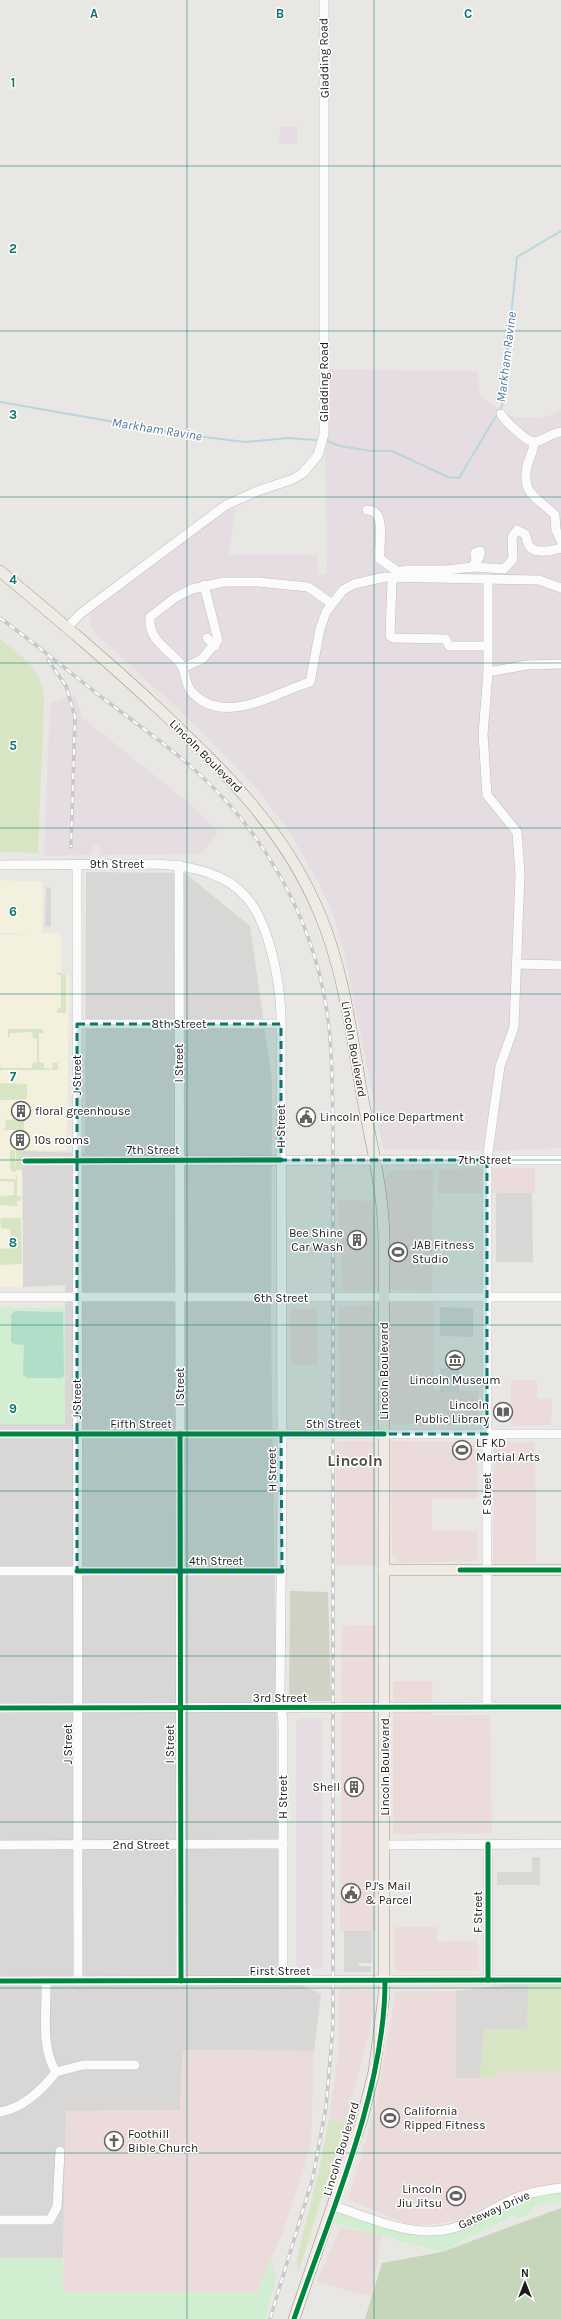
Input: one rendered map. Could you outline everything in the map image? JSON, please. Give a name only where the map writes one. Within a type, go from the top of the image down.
[{"type":"main road","name":"Lincoln Boulevard","points":[[0,570],[68,627],[150,701],[240,788],[268,823],[298,870],[319,913],[337,965],[374,1160],[383,1216],[385,1981],[380,2036],[370,2090],[334,2206],[294,2319]]},
{"type":"main road","points":[[384,1570],[561,1570]]},
{"type":"street","name":"Gladding Road","points":[[68,627],[80,614],[226,505],[255,492],[293,479],[304,473],[312,465],[322,446],[324,434],[324,0]]},
{"type":"street","points":[[501,414],[516,431],[534,442]]},
{"type":"street","points":[[534,442],[561,432]]},
{"type":"street","points":[[534,442],[526,470],[529,489],[537,502],[558,514],[556,530],[561,541]]},
{"type":"street","points":[[367,510],[374,510],[378,514],[382,532],[380,559],[398,575]]},
{"type":"street","points":[[488,646],[450,646],[446,639],[393,638],[390,636],[392,581],[405,570],[446,570],[473,564],[500,570],[507,566],[513,555],[512,537],[517,530],[524,534],[529,546],[533,549],[544,551],[561,548]]},
{"type":"street","points":[[331,603],[308,587],[258,582],[224,582],[204,585],[176,597],[150,616],[149,627],[154,636],[181,664],[190,690],[200,700],[212,704],[239,708],[310,682],[320,629],[331,603],[343,590],[354,584],[398,575],[539,580],[561,588]]},
{"type":"street","name":"F Street","points":[[487,1708],[487,1160],[500,1066],[514,1027],[520,875],[517,832],[487,795],[483,734],[488,672],[488,579]]},
{"type":"street","points":[[182,668],[202,659],[218,640],[204,585]]},
{"type":"street","points":[[207,638],[214,646]]},
{"type":"street","points":[[488,672],[527,665],[561,664]]},
{"type":"street","name":"J Street","points":[[76,864],[78,1981]]},
{"type":"street","name":"9th Street","points":[[0,865],[179,865],[198,870],[231,884]]},
{"type":"street","name":"I Street","points":[[179,865],[181,1981]]},
{"type":"street","name":"H Street","points":[[231,884],[246,896],[254,907],[270,949],[279,986],[281,1024],[282,1571],[280,1694],[283,1723],[283,1981]]},
{"type":"street","points":[[516,964],[561,965]]},
{"type":"street","name":"8th Street","points":[[77,1024],[281,1024]]},
{"type":"street","name":"7th Street","points":[[25,1161],[561,1160]]},
{"type":"street","name":"6th Street","points":[[0,1297],[561,1297]]},
{"type":"street","name":"Fifth Street","points":[[0,1434],[281,1434]]},
{"type":"street","name":"5th Street","points":[[281,1434],[561,1434]]},
{"type":"street","name":"4th Street","points":[[0,1571],[282,1571]]},
{"type":"street","name":"3rd Street","points":[[0,1708],[561,1708]]},
{"type":"street","name":"2nd Street","points":[[0,1845],[283,1844]]},
{"type":"street","name":"F Street","points":[[488,1844],[488,1980]]},
{"type":"street","points":[[385,1845],[561,1844]]},
{"type":"street","name":"First Street","points":[[0,1981],[561,1980]]},
{"type":"street","points":[[46,1981],[47,2048],[51,2063],[56,2072]]},
{"type":"street","points":[[0,2112],[10,2110],[25,2102],[40,2090],[56,2072],[95,2064],[135,2065]]},
{"type":"street","points":[[0,2220],[50,2220],[57,2207],[60,2151]]},
{"type":"street","name":"Gateway Drive","points":[[334,2206],[390,2225],[417,2230],[437,2231],[463,2224],[514,2199],[561,2188]]},
{"type":"highlighted area","points":[[77,1024],[281,1024],[281,1160],[487,1160],[487,1434],[281,1434],[282,1571],[77,1571]]},
{"type":"shaded area","points":[[280,127],[297,127],[297,144],[279,144]]},
{"type":"shaded area","points":[[324,369],[478,371],[480,396],[503,412],[514,417],[542,418],[561,411],[561,1148],[498,1151],[383,1149],[344,951],[334,916],[321,887],[288,830],[256,788],[196,726],[93,631],[90,623],[89,607],[215,512],[235,509],[229,554],[318,555],[318,575],[327,574]]},
{"type":"shaded area","points":[[75,694],[82,717],[189,803],[218,833],[201,854],[99,855],[100,846],[93,846],[92,855],[44,856],[50,703]]},
{"type":"shaded area","points":[[86,872],[185,873],[250,926],[272,1081],[271,1323],[280,1974],[321,1994],[314,2051],[183,2050],[180,2110],[66,2111],[63,2258],[0,2259],[0,1424],[65,1423],[65,1285],[23,1287],[22,1151],[85,1153]]},
{"type":"shaded area","points":[[0,880],[43,882],[42,933],[61,933],[61,975],[69,975],[67,1150],[22,1151],[23,1287],[0,1287],[0,935],[35,934],[0,933]]},
{"type":"shaded area","points":[[46,887],[51,888],[51,926],[45,926]]},
{"type":"shaded area","points":[[535,1168],[535,1193],[438,1193],[439,1169]]},
{"type":"shaded area","points":[[433,1169],[432,1291],[393,1290],[390,1288],[389,1282],[390,1238],[384,1184],[385,1178],[388,1173],[394,1170]]},
{"type":"shaded area","points":[[505,1188],[532,1188],[533,1262],[496,1262],[496,1194]]},
{"type":"shaded area","points":[[338,1200],[371,1201],[376,1228],[377,1287],[373,1291],[343,1291]]},
{"type":"shaded area","points":[[396,1302],[434,1303],[434,1390],[478,1391],[478,1425],[390,1424],[390,1310],[392,1304]]},
{"type":"shaded area","points":[[370,1305],[375,1309],[376,1424],[374,1426],[340,1428],[339,1306]]},
{"type":"shaded area","points":[[440,1307],[473,1308],[473,1337],[440,1336]]},
{"type":"shaded area","points":[[290,1309],[317,1309],[318,1365],[291,1365]]},
{"type":"shaded area","points":[[440,1368],[459,1368],[459,1392],[440,1393]]},
{"type":"shaded area","points":[[511,1380],[537,1380],[537,1399],[552,1398],[551,1425],[511,1426]]},
{"type":"shaded area","points":[[375,1441],[377,1565],[336,1565],[336,1442]]},
{"type":"shaded area","points":[[391,1442],[478,1442],[477,1498],[432,1498],[432,1531],[478,1531],[478,1559],[475,1561],[400,1563],[392,1555]]},
{"type":"shaded area","points":[[497,1442],[535,1442],[536,1561],[532,1563],[494,1563],[493,1561],[494,1445]]},
{"type":"shaded area","points":[[290,1591],[328,1592],[331,1701],[289,1701]]},
{"type":"shaded area","points":[[376,1625],[376,1931],[340,1931],[342,1626]]},
{"type":"shaded area","points":[[393,1681],[432,1681],[433,1715],[490,1715],[492,1833],[393,1834]]},
{"type":"shaded area","points":[[299,1718],[322,1718],[323,1966],[320,1969],[300,1969],[296,1965],[296,1722]]},
{"type":"shaded area","points":[[532,1857],[540,1857],[540,1885],[497,1885],[497,1872],[532,1872]]},
{"type":"shaded area","points":[[394,1927],[437,1927],[437,1942],[478,1941],[479,1971],[397,1971],[394,1967]]},
{"type":"shaded area","points":[[344,1931],[372,1931],[372,1963],[358,1963],[358,1966],[371,1966],[371,1972],[344,1972]]},
{"type":"shaded area","points":[[528,1982],[528,2029],[484,2029],[480,2078],[456,2078],[456,1991]]},
{"type":"shaded area","points":[[339,1989],[373,1990],[371,2025],[345,2124],[329,2119],[338,2057]]},
{"type":"shaded area","points":[[396,1991],[456,1991],[456,2078],[495,2078],[496,2073],[561,2073],[561,2187],[543,2189],[496,2202],[460,2220],[426,2225],[407,2224],[348,2199],[376,2106]]},
{"type":"shaded area","points":[[183,2050],[314,2051],[311,2144],[284,2229],[257,2292],[63,2292],[66,2111],[180,2110]]},
{"type":"shaded area","points":[[340,2228],[382,2234],[372,2297],[317,2282]]},
{"type":"green space","points":[[0,639],[23,658],[34,670],[39,678],[44,698],[38,853],[0,852]]},
{"type":"green space","points":[[58,972],[66,975],[66,1013],[57,1013],[57,1009],[61,1008],[61,975],[57,975]]},
{"type":"green space","points":[[8,1029],[43,1029],[43,1033],[39,1033],[39,1062],[44,1063],[44,1068],[52,1069],[53,1063],[58,1063],[58,1070],[0,1070],[0,1064],[1,1068],[32,1068],[33,1063],[37,1062],[37,1039],[33,1039],[32,1032],[10,1033],[10,1037],[8,1037]]},
{"type":"green space","points":[[0,1083],[27,1084],[27,1099],[0,1100]]},
{"type":"green space","points":[[24,1119],[24,1130],[4,1130],[6,1125],[5,1120]]},
{"type":"green space","points":[[10,1150],[15,1150],[15,1171],[12,1172],[10,1167]]},
{"type":"green space","points":[[16,1150],[38,1150],[22,1151],[22,1170],[17,1170],[15,1173]]},
{"type":"green space","points":[[15,1173],[17,1176],[17,1196],[21,1197],[21,1201],[17,1201],[18,1206],[0,1205],[0,1196],[14,1195],[14,1182],[0,1181],[0,1179],[16,1179]]},
{"type":"green space","points":[[0,1218],[21,1218],[22,1264],[0,1265],[0,1249],[11,1248],[10,1229],[1,1228]]},
{"type":"green space","points":[[0,1308],[65,1308],[65,1424],[0,1424]]},
{"type":"green space","points":[[15,1311],[63,1312],[64,1376],[62,1378],[27,1378],[23,1375],[24,1345],[14,1344],[11,1342],[11,1315]]},
{"type":"green space","points":[[528,1982],[561,1982],[561,2073],[496,2073],[496,2078],[480,2078],[484,2029],[527,2029]]},
{"type":"green space","points":[[329,2119],[345,2124],[298,2273],[297,2258],[321,2161]]},
{"type":"green space","points":[[561,2190],[561,2200],[533,2207],[531,2213],[519,2218],[513,2215],[442,2252],[331,2222],[335,2209],[390,2226],[460,2228],[510,2202]]},
{"type":"green space","points":[[561,2208],[561,2319],[365,2319],[382,2263],[442,2252]]},
{"type":"green space","points":[[0,2258],[63,2258],[63,2292],[257,2292],[271,2259],[276,2278],[265,2319],[0,2319]]},
{"type":"waterway","name":"Markham Ravine","points":[[327,441],[340,446],[371,451],[392,451],[448,477],[459,478],[502,406],[517,257],[561,231]]},
{"type":"waterway","name":"Markham Ravine","points":[[0,402],[189,435],[245,442],[288,438],[316,440]]},
{"type":"railway","points":[[0,618],[176,754],[197,772],[240,818],[276,869],[291,897],[304,925],[314,955],[326,1003],[330,1039],[333,1131],[333,2026],[326,2107],[313,2177],[270,2319]]},
{"type":"railway","points":[[48,660],[66,686],[75,717],[71,847]]},
{"type":"cycle path","points":[[25,1161],[281,1160]]},
{"type":"cycle path","points":[[0,1434],[384,1434]]},
{"type":"cycle path","points":[[180,1434],[181,1981]]},
{"type":"cycle path","points":[[460,1570],[561,1570]]},
{"type":"cycle path","points":[[77,1571],[282,1571]]},
{"type":"cycle path","points":[[0,1708],[561,1707]]},
{"type":"cycle path","points":[[488,1844],[488,1980]]},
{"type":"cycle path","points":[[0,1981],[561,1980]]},
{"type":"cycle path","points":[[294,2319],[339,2195],[366,2109],[376,2066],[383,2023],[385,1981]]},
{"type":"place","name":"floral greenhouse","points":[[21,1111]]},
{"type":"place","name":"Lincoln Police Department","points":[[306,1117]]},
{"type":"place","name":"10s rooms","points":[[20,1140]]},
{"type":"place","name":"Bee Shine Car Wash","points":[[357,1240]]},
{"type":"place","name":"JAB Fitness Studio","points":[[398,1252]]},
{"type":"place","name":"Lincoln Museum","points":[[455,1360]]},
{"type":"place","name":"Lincoln Public Library","points":[[503,1412]]},
{"type":"place","name":"LF KD Martial Arts","points":[[462,1450]]},
{"type":"place","name":"Shell","points":[[354,1787]]},
{"type":"place","name":"PJ's Mail & Parcel","points":[[351,1893]]},
{"type":"place","name":"California Ripped Fitness","points":[[390,2118]]},
{"type":"place","name":"Foothill Bible Church","points":[[114,2141]]},
{"type":"place","name":"Lincoln Jiu Jitsu","points":[[456,2196]]},
{"type":"district","name":"Lincoln","points":[[355,1460]]}]
